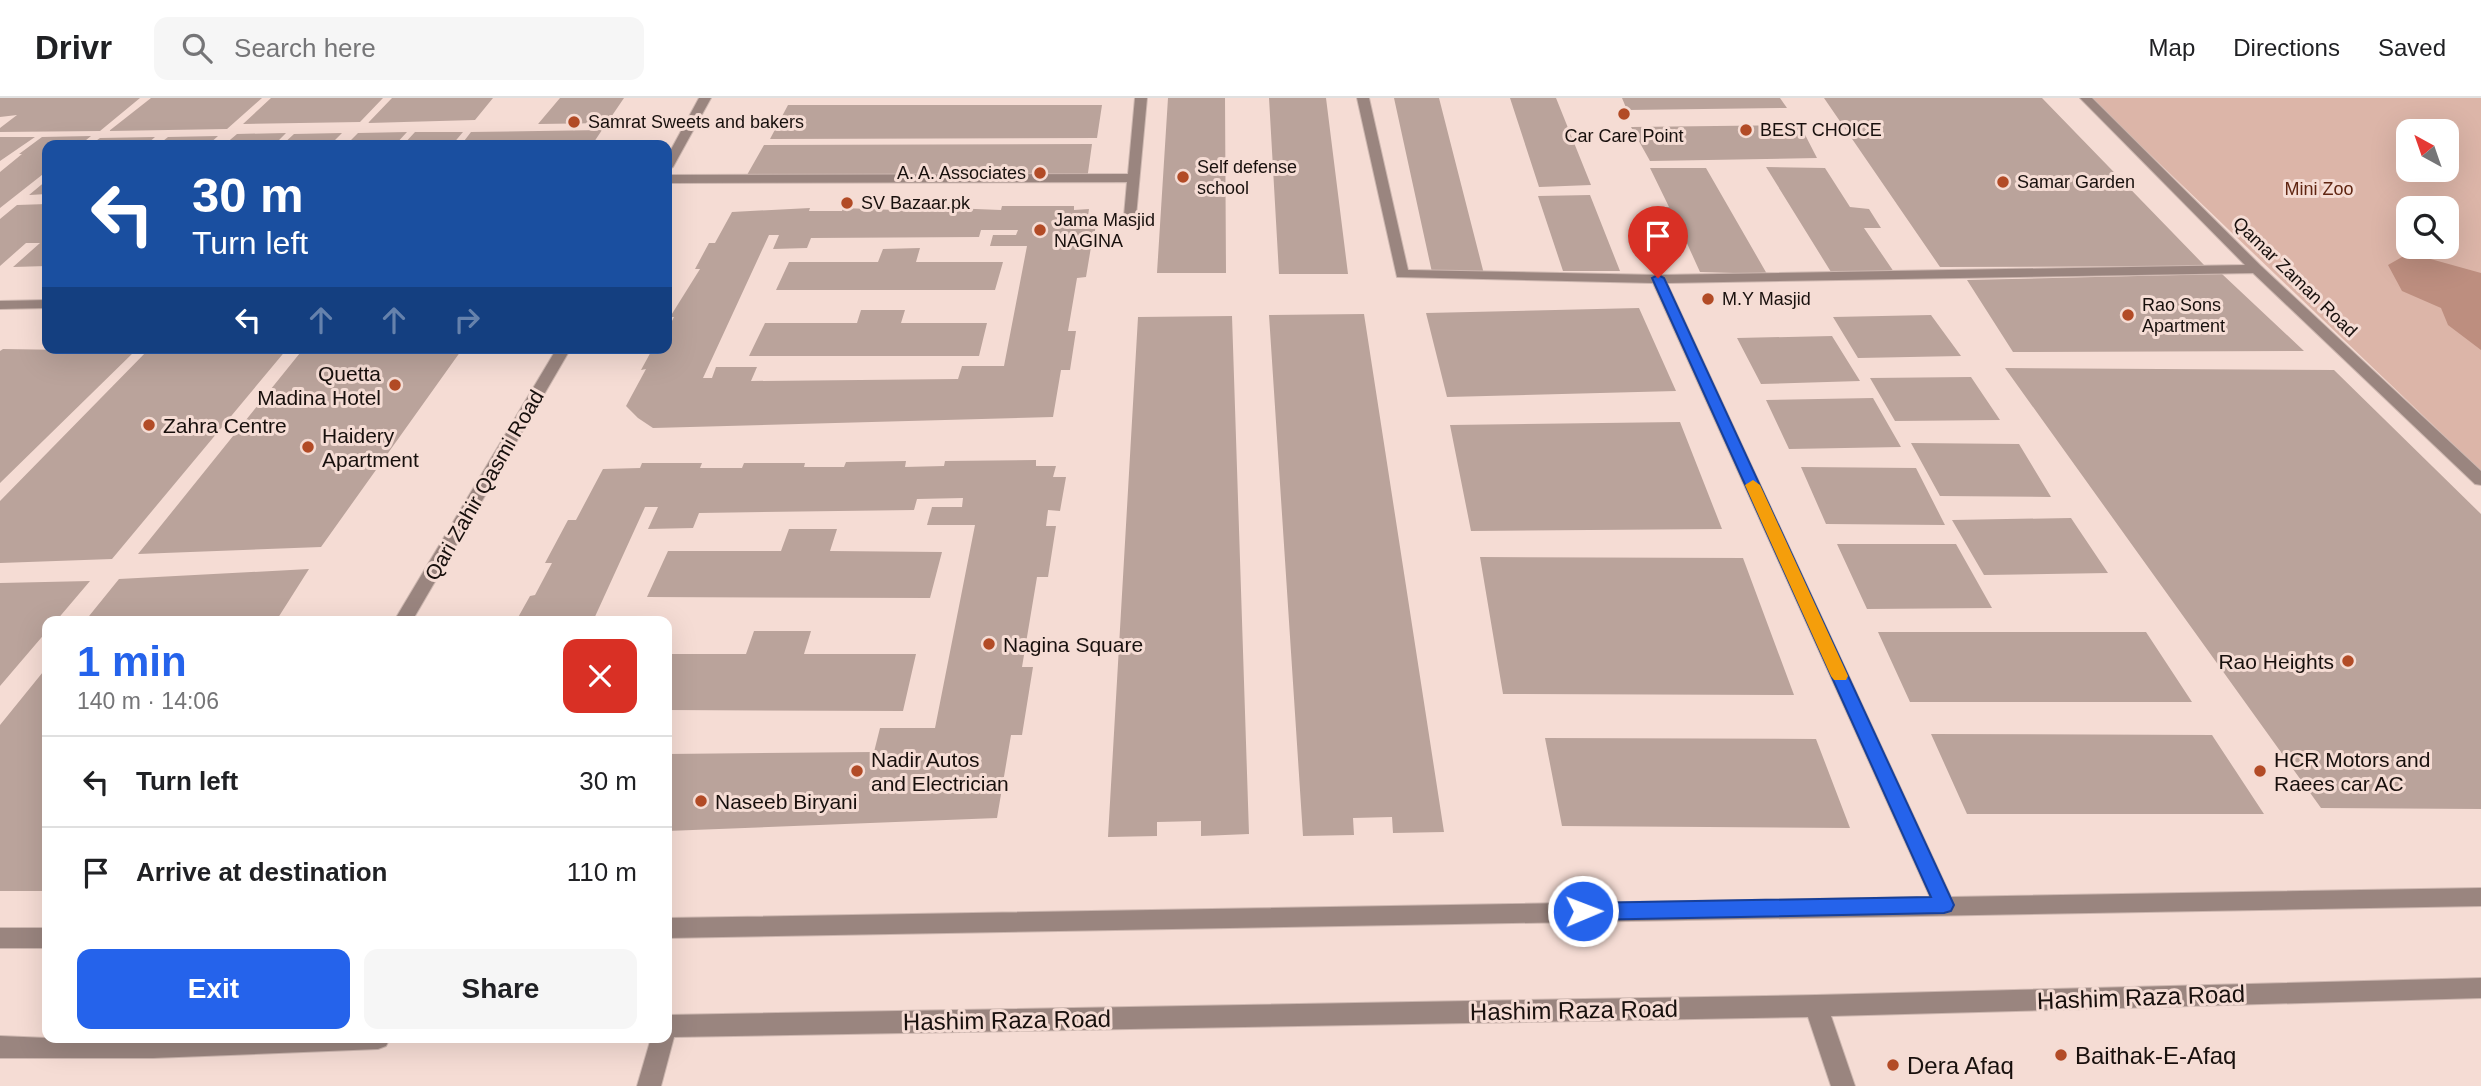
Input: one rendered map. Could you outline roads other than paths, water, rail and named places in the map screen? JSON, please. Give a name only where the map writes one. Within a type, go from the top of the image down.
[{"type":"street","points":[[672,158],[705,98]]},
{"type":"street","points":[[1130,216],[1142,98]]},
{"type":"street","points":[[1363,98],[1402,274],[1658,278],[2256,269]]},
{"type":"street","name":"Qamar Zaman Road","points":[[2086,98],[2256,269],[2481,480]]},
{"type":"street","points":[[672,179],[1135,177]]},
{"type":"street","points":[[1658,278],[1944,905]]},
{"type":"street","points":[[0,305],[42,304]]},
{"type":"street","name":"Qari Zahir Qasmi Road","points":[[406,616],[560,354]]},
{"type":"street","points":[[672,928],[2481,897]]},
{"type":"street","points":[[0,938],[42,938]]},
{"type":"street","name":"Hashim Raza Road","points":[[672,1027],[1816,1006],[2481,988]]},
{"type":"street","points":[[1816,1006],[1843,1086]]},
{"type":"street","points":[[0,1047],[125,1043]]},
{"type":"street","points":[[649,1086],[662,1043]]},
{"type":"place","name":"Car Care Point","points":[[1624,114]]},
{"type":"place","name":"Samrat Sweets and bakers","points":[[574,122]]},
{"type":"place","name":"BEST CHOICE","points":[[1746,130]]},
{"type":"place","name":"A. A. Associates","points":[[1040,173]]},
{"type":"place","name":"Self defense school","points":[[1183,177]]},
{"type":"place","name":"Samar Garden","points":[[2003,182]]},
{"type":"place","name":"SV Bazaar.pk","points":[[847,203]]},
{"type":"place","name":"Jama Masjid NAGINA","points":[[1040,230]]},
{"type":"place","name":"M.Y Masjid","points":[[1708,299]]},
{"type":"place","name":"Rao Sons Apartment","points":[[2128,315]]},
{"type":"place","name":"Quetta Madina Hotel","points":[[395,385]]},
{"type":"place","name":"Zahra Centre","points":[[149,425]]},
{"type":"place","name":"Haidery Apartment","points":[[308,447]]},
{"type":"place","name":"Nagina Square","points":[[989,644]]},
{"type":"place","name":"Rao Heights","points":[[2348,661]]},
{"type":"place","name":"Nadir Autos and Electrician","points":[[857,771]]},
{"type":"place","name":"HCR Motors and Raees car AC","points":[[2260,771]]},
{"type":"place","name":"Naseeb Biryani","points":[[701,801]]},
{"type":"place","name":"Baithak-E-Afaq","points":[[2061,1055]]},
{"type":"place","name":"Dera Afaq","points":[[1893,1065]]},
{"type":"park label","name":"Mini Zoo","points":[[2319,189]]}]
